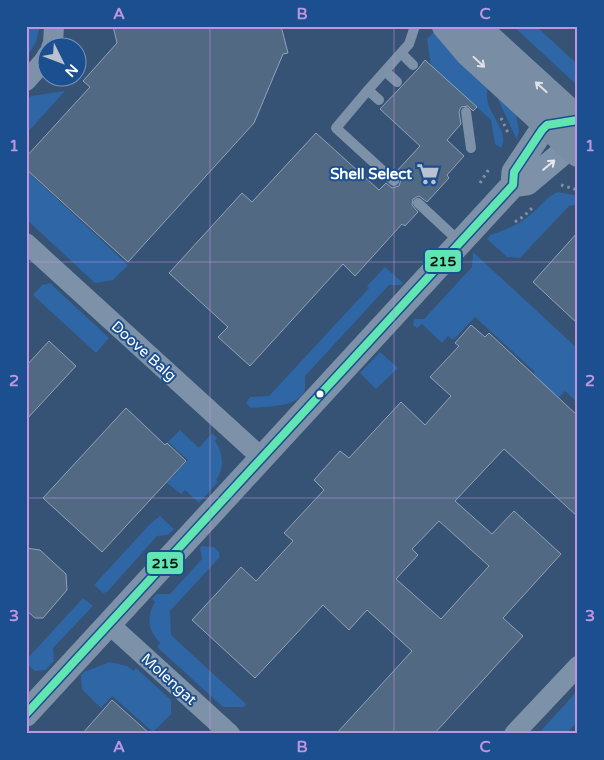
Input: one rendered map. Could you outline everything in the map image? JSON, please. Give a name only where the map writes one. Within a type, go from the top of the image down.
[{"type":"main road","points":[[446,26],[469,53],[574,149]]},
{"type":"main road","points":[[475,26],[578,120]]},
{"type":"street","points":[[26,81],[38,68]]},
{"type":"street","points":[[26,714],[513,185],[514,172],[547,125],[578,120],[574,149],[528,183],[513,185]]},
{"type":"street","name":"Doove Balg","points":[[26,243],[262,458]]},
{"type":"street","name":"Molengat","points":[[108,624],[230,734]]},
{"type":"street","points":[[514,734],[578,666]]},
{"type":"lane","points":[[394,181],[336,128],[410,44],[415,26]]},
{"type":"lane","points":[[401,53],[413,65]]},
{"type":"lane","points":[[385,71],[397,82]]},
{"type":"lane","points":[[368,90],[379,100]]},
{"type":"lane","points":[[466,112],[471,148]]},
{"type":"lane","points":[[418,204],[461,243]]},
{"type":"shaded area","points":[[26,26],[40,26],[36,42],[26,58]]},
{"type":"shaded area","points":[[513,26],[536,26],[578,65],[578,86]]},
{"type":"shaded area","points":[[433,33],[438,33],[488,87],[488,104],[500,126],[502,134],[501,148],[495,144],[491,120],[431,66],[427,39]]},
{"type":"shaded area","points":[[65,91],[26,134],[26,102],[31,96]]},
{"type":"shaded area","points":[[496,95],[515,110],[519,130],[517,140]]},
{"type":"shaded area","points":[[26,170],[128,265],[113,280],[95,283],[26,219]]},
{"type":"shaded area","points":[[558,192],[578,196],[578,204],[569,206],[520,258],[507,257],[487,239],[490,235],[521,222]]},
{"type":"shaded area","points":[[473,252],[578,349],[578,403],[565,391],[514,446],[494,416],[535,372],[475,317],[453,340],[448,336],[442,343],[422,324],[417,328],[413,325],[414,319],[424,319],[472,267]]},
{"type":"shaded area","points":[[385,267],[403,283],[401,285],[389,285],[305,376],[305,390],[300,397],[288,404],[251,408],[246,403],[250,397],[269,396],[369,288],[367,286]]},
{"type":"shaded area","points":[[50,283],[109,338],[96,353],[33,295],[42,285]]},
{"type":"shaded area","points":[[380,352],[398,368],[376,389],[360,373]]},
{"type":"shaded area","points":[[180,430],[199,448],[212,433],[217,438],[215,441],[220,450],[222,460],[221,471],[216,480],[218,482],[199,503],[185,490],[181,494],[167,483],[188,460],[168,442]]},
{"type":"shaded area","points":[[160,516],[174,529],[168,535],[157,536],[107,592],[103,593],[94,585],[150,524]]},
{"type":"shaded area","points":[[202,546],[214,547],[219,552],[219,558],[170,611],[171,635],[246,704],[244,707],[223,707],[157,647],[160,643],[151,628],[149,618],[155,602],[152,599],[156,594],[170,594],[202,559],[200,548]]},
{"type":"shaded area","points":[[83,598],[93,606],[53,648],[54,661],[45,670],[35,671],[26,663],[26,660]]},
{"type":"shaded area","points":[[110,662],[127,666],[134,671],[136,668],[171,700],[171,714],[153,732],[112,696],[101,708],[82,689],[81,675],[86,671]]},
{"type":"shaded area","points":[[578,690],[578,721],[566,734],[538,734]]},
{"type":"building","points":[[113,26],[281,26],[288,53],[283,54],[254,123],[128,262],[26,169],[26,157],[90,87],[88,85],[88,75],[117,43]]},
{"type":"building","points":[[425,60],[477,107],[473,111],[468,106],[461,107],[459,112],[461,124],[447,140],[464,156],[447,175],[449,178],[427,202],[419,196],[413,199],[412,205],[418,212],[405,226],[402,224],[355,276],[343,264],[250,366],[218,337],[228,327],[169,273],[242,193],[252,202],[316,133],[379,190],[386,183],[392,188],[399,186],[401,179],[395,173],[420,146],[380,109]]},
{"type":"building","points":[[578,232],[578,324],[533,282]]},
{"type":"building","points":[[471,325],[485,337],[489,333],[578,416],[578,517],[504,449],[455,501],[492,534],[514,511],[561,554],[503,618],[523,636],[434,734],[336,734],[412,651],[367,610],[349,630],[323,605],[255,678],[192,620],[241,567],[256,581],[293,541],[284,533],[324,490],[314,480],[340,451],[349,458],[401,402],[425,425],[451,396],[430,377],[459,346],[455,343]],"holes":[[[439,521],[489,566],[441,619],[396,579],[418,555],[412,549]]]},
{"type":"building","points":[[49,341],[76,366],[26,420],[26,366]]},
{"type":"building","points":[[126,408],[165,445],[167,443],[186,461],[102,552],[43,498]]},
{"type":"building","points":[[26,548],[40,550],[66,574],[67,590],[43,618],[35,618],[26,610]]},
{"type":"building","points":[[112,700],[150,734],[82,734]]},
{"type":"transit line","name":"215","points":[[26,714],[513,185],[514,172],[542,130],[547,125],[578,120]]},
{"type":"place","name":"Shell Select","points":[[428,174]]}]
